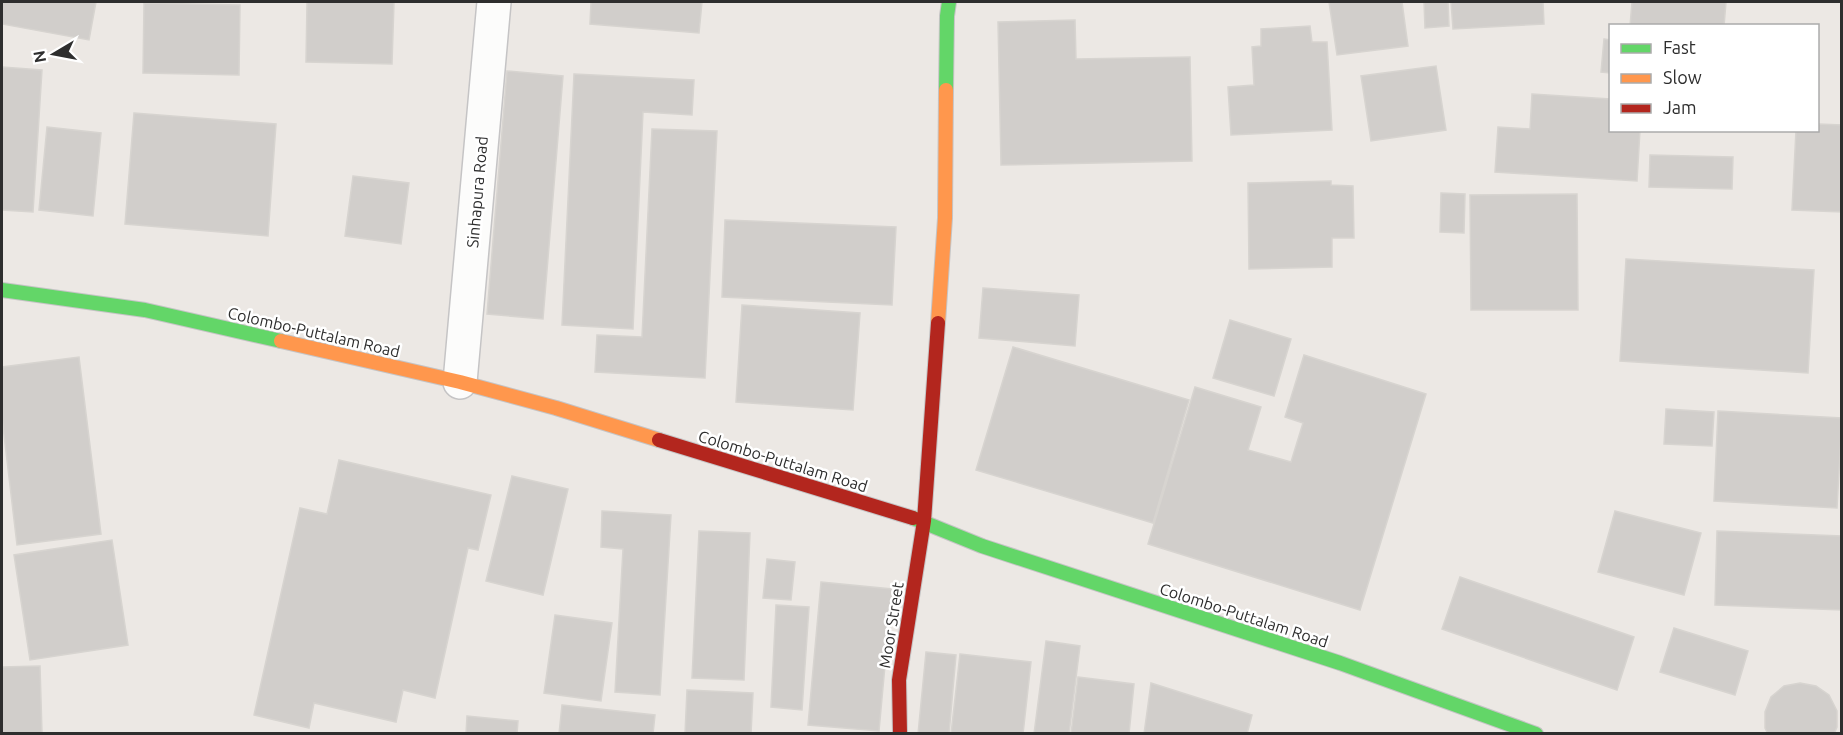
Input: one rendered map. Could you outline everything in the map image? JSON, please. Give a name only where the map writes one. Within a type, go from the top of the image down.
[{"type":"main road","name":"Moor Street","points":[[900,734],[899,680],[924,521],[945,218],[949,2]]},
{"type":"main road","name":"Colombo-Puttalam Road","points":[[2,290],[145,310],[460,382],[556,408],[924,521],[982,546],[1340,663],[1536,734]]},
{"type":"street","name":"Sinhapura Road","points":[[460,382],[494,2]]},
{"type":"building","points":[[2,2],[96,2],[89,40],[2,24]]},
{"type":"building","points":[[307,2],[394,2],[392,64],[306,62]]},
{"type":"building","points":[[591,2],[702,2],[699,33],[590,24]]},
{"type":"building","points":[[1329,2],[1402,2],[1408,46],[1337,55]]},
{"type":"building","points":[[1424,2],[1448,2],[1449,26],[1425,28]]},
{"type":"building","points":[[1451,2],[1543,2],[1544,24],[1453,29]]},
{"type":"building","points":[[1632,2],[1726,2],[1724,24],[1630,24]]},
{"type":"building","points":[[144,3],[240,5],[239,75],[143,73]]},
{"type":"building","points":[[1075,20],[1076,59],[1190,57],[1192,161],[1001,165],[998,22]]},
{"type":"building","points":[[1310,26],[1312,42],[1327,42],[1332,130],[1231,135],[1228,87],[1254,85],[1252,47],[1261,46],[1261,29]]},
{"type":"building","points":[[1604,39],[1609,40],[1609,73],[1601,72]]},
{"type":"building","points":[[1436,66],[1446,130],[1371,141],[1361,76]]},
{"type":"building","points":[[2,67],[42,70],[33,212],[2,210]]},
{"type":"building","points":[[507,71],[563,76],[543,319],[487,314]]},
{"type":"building","points":[[574,74],[694,80],[692,115],[643,112],[633,329],[562,325]]},
{"type":"building","points":[[1532,94],[1609,99],[1609,132],[1640,132],[1637,181],[1495,172],[1498,127],[1530,129]]},
{"type":"building","points":[[134,113],[276,124],[268,236],[125,224]]},
{"type":"building","points":[[1819,124],[1842,125],[1842,212],[1792,210],[1796,132],[1819,132]]},
{"type":"building","points":[[47,127],[101,133],[93,216],[39,210]]},
{"type":"building","points":[[652,129],[717,131],[705,378],[595,372],[597,335],[642,337]]},
{"type":"building","points":[[1650,155],[1733,157],[1732,189],[1649,187]]},
{"type":"building","points":[[353,176],[409,183],[401,244],[345,236]]},
{"type":"building","points":[[1331,181],[1331,185],[1353,186],[1354,238],[1332,238],[1332,267],[1249,269],[1248,183]]},
{"type":"building","points":[[1441,193],[1465,194],[1464,233],[1440,232]]},
{"type":"building","points":[[1577,194],[1578,310],[1471,310],[1470,195]]},
{"type":"building","points":[[725,220],[896,227],[892,305],[722,297]]},
{"type":"building","points":[[1626,259],[1814,270],[1808,373],[1620,361]]},
{"type":"building","points":[[983,288],[1079,295],[1075,346],[979,338]]},
{"type":"building","points":[[742,305],[860,313],[853,410],[736,402]]},
{"type":"building","points":[[1230,320],[1291,339],[1274,396],[1213,378]]},
{"type":"building","points":[[1013,347],[1189,400],[1153,523],[976,470]]},
{"type":"building","points":[[1304,355],[1426,394],[1360,610],[1148,544],[1195,387],[1261,407],[1248,450],[1291,462],[1303,423],[1285,417]]},
{"type":"building","points":[[79,357],[101,534],[17,545],[2,418],[2,367]]},
{"type":"building","points":[[1666,409],[1714,412],[1712,446],[1664,444]]},
{"type":"building","points":[[1718,411],[1842,418],[1837,508],[1714,501]]},
{"type":"building","points":[[339,460],[491,495],[478,550],[468,548],[435,698],[403,690],[396,722],[314,703],[309,728],[254,715],[300,508],[327,514]]},
{"type":"building","points":[[512,476],[568,489],[543,595],[486,581]]},
{"type":"building","points":[[602,511],[671,515],[660,695],[615,692],[623,549],[601,547]]},
{"type":"building","points":[[1615,511],[1701,533],[1684,595],[1598,572]]},
{"type":"building","points":[[699,531],[750,533],[744,680],[692,678]]},
{"type":"building","points":[[1717,531],[1842,536],[1842,610],[1715,605]]},
{"type":"building","points":[[112,540],[128,645],[30,660],[14,555]]},
{"type":"building","points":[[767,559],[795,562],[791,600],[763,598]]},
{"type":"building","points":[[1460,577],[1634,637],[1617,690],[1442,629]]},
{"type":"building","points":[[821,582],[892,589],[879,731],[808,725]]},
{"type":"building","points":[[776,605],[809,607],[802,710],[771,707]]},
{"type":"building","points":[[555,615],[612,623],[601,701],[544,693]]},
{"type":"building","points":[[1674,628],[1748,651],[1735,695],[1660,672]]},
{"type":"building","points":[[1046,641],[1080,646],[1069,734],[1034,734]]},
{"type":"building","points":[[926,652],[956,655],[949,734],[918,734]]},
{"type":"building","points":[[960,654],[1031,662],[1023,734],[951,734]]},
{"type":"building","points":[[40,666],[42,733],[2,733],[2,667]]},
{"type":"building","points":[[1078,677],[1134,684],[1129,734],[1071,734]]},
{"type":"building","points":[[1151,683],[1252,715],[1247,734],[1144,734]]},
{"type":"building","points":[[1800,683],[1816,686],[1829,695],[1837,711],[1837,727],[1834,734],[1768,734],[1765,728],[1765,712],[1771,697],[1784,686]]},
{"type":"building","points":[[687,690],[753,693],[751,734],[685,734]]},
{"type":"building","points":[[562,705],[655,715],[653,734],[559,734]]},
{"type":"building","points":[[467,716],[518,721],[517,734],[466,734]]},
{"type":"traffic: fast","points":[[946,90],[949,2]]},
{"type":"traffic: fast","points":[[2,290],[145,310],[281,341]]},
{"type":"traffic: fast","points":[[913,518],[982,546],[1340,663],[1536,734]]},
{"type":"traffic: slow","points":[[938,323],[945,218],[946,90]]},
{"type":"traffic: slow","points":[[281,341],[460,382],[556,408],[659,440]]},
{"type":"traffic: jam","points":[[900,734],[899,680],[924,521],[938,323]]},
{"type":"traffic: jam","points":[[659,440],[913,518]]}]
